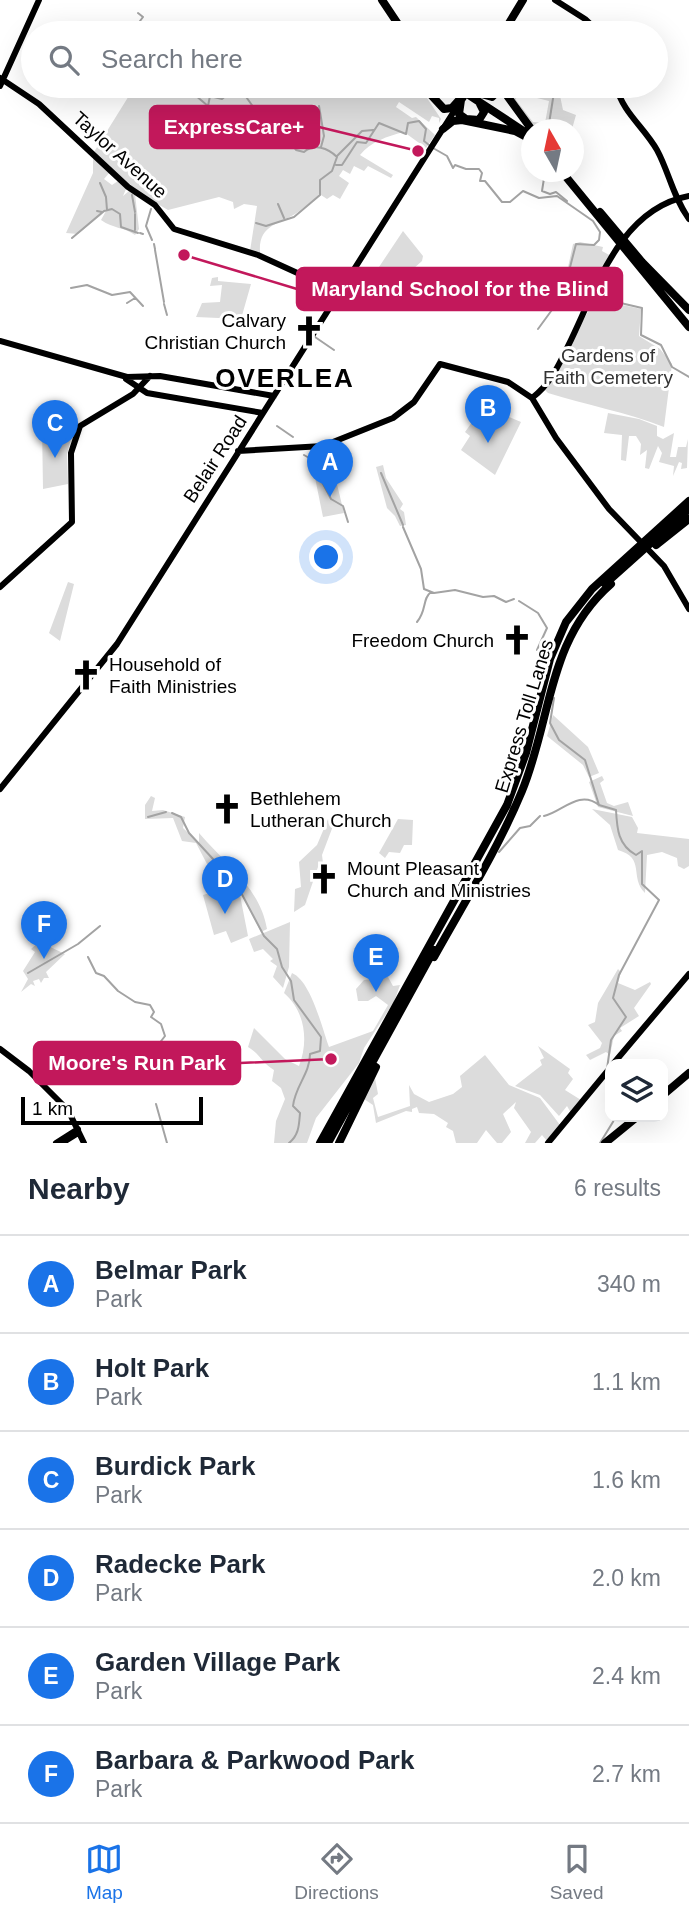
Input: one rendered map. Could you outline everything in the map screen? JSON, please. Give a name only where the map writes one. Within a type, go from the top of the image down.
[{"type":"highway","points":[[508,21],[521,0]]},
{"type":"highway","points":[[381,1],[390,21]]},
{"type":"highway","points":[[381,1],[396,21]]},
{"type":"highway","points":[[431,98],[444,115],[441,130]]},
{"type":"highway","points":[[436,98],[442,108],[450,109],[461,98]]},
{"type":"highway","points":[[473,98],[521,132]]},
{"type":"highway","points":[[475,98],[521,124]]},
{"type":"highway","points":[[508,98],[524,119]]},
{"type":"highway","points":[[441,130],[453,121],[462,120],[521,134]]},
{"type":"highway","points":[[569,182],[620,251],[689,329]]},
{"type":"highway","points":[[577,182],[665,286],[689,309]]},
{"type":"highway","points":[[324,1143],[510,798],[526,753],[554,650],[566,622],[585,596],[689,498]]},
{"type":"highway","points":[[339,1143],[391,1036],[519,799],[569,635],[591,602],[689,512]]},
{"type":"highway","name":"Express Toll Lanes","points":[[345,1107],[516,793],[534,740],[555,654],[569,624],[596,589],[689,512]]},
{"type":"highway","name":"Express Toll Lanes","points":[[324,1143],[513,803],[532,754],[557,655],[571,624],[598,590],[689,512]]},
{"type":"highway","name":"Express Toll Lanes","points":[[324,1143],[423,965]]},
{"type":"highway","name":"Express Toll Lanes","points":[[324,1143],[406,999]]},
{"type":"highway","points":[[324,1143],[391,1036]]},
{"type":"highway","points":[[668,1093],[689,1075]]},
{"type":"highway","points":[[607,1143],[633,1122]]},
{"type":"main road","points":[[29,21],[39,0]]},
{"type":"main road","points":[[555,0],[587,21]]},
{"type":"main road","points":[[1,81],[21,38]]},
{"type":"main road","name":"Taylor Avenue","points":[[1,81],[21,93]]},
{"type":"main road","name":"Taylor Avenue","points":[[29,98],[39,104],[128,187],[155,205],[177,230],[260,256],[339,292]]},
{"type":"main road","name":"Belair Road","points":[[0,789],[63,715],[80,683],[117,644],[463,98]]},
{"type":"main road","points":[[621,98],[624,106],[655,148],[689,220]]},
{"type":"main road","points":[[418,154],[426,152]]},
{"type":"main road","points":[[532,398],[552,379],[626,235],[637,222],[653,211],[680,199]]},
{"type":"main road","points":[[0,342],[129,380],[140,391],[263,413]]},
{"type":"main road","points":[[238,452],[323,446],[392,419],[414,402],[440,364],[505,381],[532,398],[554,435],[609,509],[654,554],[679,588],[689,609]]},
{"type":"main road","points":[[86,367],[127,377],[148,376],[274,396]]},
{"type":"main road","points":[[0,585],[71,524],[71,451],[81,424],[140,391],[148,376]]},
{"type":"main road","points":[[617,1059],[689,974]]},
{"type":"main road","points":[[0,1051],[29,1071],[72,1115],[83,1143]]},
{"type":"main road","points":[[548,1143],[605,1074]]},
{"type":"main road","points":[[56,1143],[78,1131]]},
{"type":"main road","points":[[62,1143],[78,1131]]},
{"type":"green space","points":[[128,98],[427,98],[441,119],[439,123],[439,118],[432,116],[429,122],[399,102],[396,107],[412,118],[416,117],[435,135],[426,148],[404,132],[374,143],[360,155],[393,175],[391,178],[368,166],[364,171],[354,166],[350,174],[343,170],[339,176],[349,183],[340,199],[333,195],[327,199],[321,195],[271,227],[262,236],[260,253],[250,251],[257,206],[244,204],[234,209],[233,202],[219,197],[168,210],[132,189],[94,152]]},
{"type":"green space","points":[[537,98],[560,98],[563,110],[576,115],[575,119],[546,119],[549,101]]},
{"type":"green space","points":[[93,157],[110,172],[104,179],[112,185],[118,181],[126,189],[123,196],[129,191],[135,194],[139,229],[135,235],[101,220],[106,211],[78,234],[66,233],[93,173]]},
{"type":"green space","points":[[403,231],[423,256],[422,261],[404,277],[392,293],[369,282]]},
{"type":"green space","points":[[580,242],[603,247],[602,251],[611,256],[593,292],[564,286],[573,244]]},
{"type":"green space","points":[[218,277],[218,281],[251,284],[241,319],[196,317],[202,303],[220,302],[222,285],[210,286],[212,278]]},
{"type":"green space","name":"Gardens of Faith Cemetery","points":[[595,299],[641,309],[639,336],[660,349],[672,364],[664,427],[545,390]]},
{"type":"green space","points":[[608,413],[639,419],[657,426],[657,436],[663,439],[674,433],[670,457],[676,457],[678,447],[686,447],[688,439],[687,468],[681,469],[682,463],[679,462],[673,476],[674,466],[659,462],[662,453],[658,446],[649,469],[645,468],[647,450],[640,455],[641,444],[636,436],[629,436],[626,461],[621,460],[622,435],[604,433]]},
{"type":"green space","points":[[507,416],[521,422],[495,475],[461,450],[470,436],[465,432],[475,418],[483,420]]},
{"type":"green space","points":[[42,426],[72,435],[67,454],[68,484],[43,489]]},
{"type":"green space","points":[[311,458],[317,468],[333,468],[344,513],[323,517]]},
{"type":"green space","points":[[383,465],[386,478],[403,504],[400,509],[404,512],[406,525],[400,526],[387,508],[376,467]]},
{"type":"green space","points":[[68,582],[74,584],[60,641],[49,633]]},
{"type":"green space","points":[[553,715],[588,747],[599,773],[589,777],[583,765],[547,736]]},
{"type":"green space","points":[[602,776],[604,780],[600,783],[607,803],[614,806],[628,802],[633,816],[598,807],[589,782]]},
{"type":"green space","points":[[151,796],[155,798],[152,811],[163,810],[185,817],[183,828],[199,843],[199,833],[240,877],[257,901],[267,929],[261,932],[239,890],[248,936],[231,943],[226,931],[214,935],[203,895],[225,888],[226,883],[207,864],[196,843],[182,841],[173,818],[145,819],[145,805]]},
{"type":"green space","points":[[592,809],[632,817],[638,828],[637,833],[689,839],[689,866],[684,869],[678,866],[677,858],[662,852],[647,855],[645,893],[640,887],[632,858],[618,850],[610,825]]},
{"type":"green space","points":[[328,819],[333,826],[322,855],[323,863],[319,864],[305,905],[294,912],[295,889],[301,887],[299,862],[317,845]]},
{"type":"green space","points":[[398,819],[413,820],[412,845],[404,845],[400,853],[389,852],[385,858],[379,853]]},
{"type":"green space","points":[[290,922],[289,967],[283,988],[273,977],[277,966],[270,961],[273,959],[263,949],[254,952],[249,939]]},
{"type":"green space","points":[[52,930],[57,935],[46,945],[65,954],[46,972],[49,978],[44,978],[41,983],[39,979],[33,981],[35,986],[31,984],[21,992],[28,979],[23,971],[35,952],[31,949]]},
{"type":"green space","points":[[618,969],[621,972],[618,983],[635,990],[650,982],[651,984],[634,1008],[639,1016],[620,1028],[622,1031],[614,1036],[610,1055],[606,1052],[590,1060],[586,1055],[600,1048],[602,1043],[588,1025],[595,1022],[598,1003]]},
{"type":"green space","points":[[292,973],[305,985],[310,995],[329,1047],[373,1031],[388,1005],[376,996],[368,1001],[358,1001],[356,989],[364,980],[388,977],[393,986],[400,985],[394,1002],[364,1048],[359,1063],[316,1118],[307,1143],[274,1143],[276,1121],[285,1099],[281,1088],[272,1081],[274,1070],[248,1047],[254,1028],[285,1059],[299,1066],[304,1047],[301,1017],[284,993]]},
{"type":"green space","points":[[538,1046],[570,1069],[568,1073],[573,1079],[565,1090],[581,1100],[571,1113],[567,1106],[559,1116],[540,1095],[515,1086],[542,1065],[540,1060],[544,1058]]},
{"type":"green space","points":[[485,1055],[509,1085],[540,1098],[560,1125],[547,1141],[542,1135],[535,1143],[525,1143],[531,1132],[514,1108],[516,1102],[503,1114],[511,1132],[502,1143],[497,1143],[486,1130],[477,1143],[456,1143],[453,1131],[446,1127],[448,1123],[434,1114],[419,1113],[417,1107],[412,1109],[412,1112],[406,1111],[376,1123],[373,1105],[364,1099],[375,1078],[378,1094],[373,1098],[378,1117],[410,1106],[409,1085],[414,1094],[429,1102],[453,1094],[462,1087],[460,1076]]},
{"type":"waterway","points":[[138,13],[143,17],[140,21]]},
{"type":"waterway","points":[[199,98],[208,106],[210,98]]},
{"type":"waterway","points":[[218,98],[223,98]]},
{"type":"waterway","points":[[247,98],[254,108],[274,118],[296,150],[304,152],[321,148],[337,157],[332,171],[320,180],[320,195],[294,217],[266,226],[256,223]]},
{"type":"waterway","points":[[550,119],[553,98]]},
{"type":"waterway","points":[[319,106],[324,136],[321,147]]},
{"type":"waterway","points":[[336,165],[342,165],[357,142],[366,143],[379,123],[406,134],[408,123],[419,121],[426,129],[424,141],[429,145]]},
{"type":"waterway","points":[[337,156],[362,131],[373,130]]},
{"type":"waterway","points":[[433,148],[447,156],[453,168],[455,165],[466,169],[479,169],[482,173],[480,181],[485,181],[502,202],[510,202],[523,191],[539,198],[557,196],[593,221],[600,232],[599,240],[594,245],[576,244],[568,275],[570,289],[589,293]]},
{"type":"waterway","points":[[543,182],[542,191],[550,194],[556,192],[567,201]]},
{"type":"waterway","points":[[100,183],[106,197],[107,210]]},
{"type":"waterway","points":[[132,195],[135,212]]},
{"type":"waterway","points":[[278,204],[284,218]]},
{"type":"waterway","points":[[72,238],[104,211],[112,209],[120,214],[121,227],[138,233]]},
{"type":"waterway","points":[[151,209],[146,226],[152,240]]},
{"type":"waterway","points":[[97,211],[102,212]]},
{"type":"waterway","points":[[135,214],[135,230]]},
{"type":"waterway","points":[[154,244],[155,249]]},
{"type":"waterway","points":[[155,250],[164,302]]},
{"type":"waterway","points":[[71,288],[87,285],[112,295],[130,292],[143,306]]},
{"type":"waterway","points":[[538,329],[557,303],[562,302],[572,290]]},
{"type":"waterway","points":[[127,303],[135,298]]},
{"type":"waterway","points":[[599,298],[642,308],[641,335],[661,345],[672,367],[689,377]]},
{"type":"waterway","points":[[164,304],[167,315]]},
{"type":"waterway","points":[[315,337],[334,350]]},
{"type":"waterway","points":[[277,426],[293,437]]},
{"type":"waterway","points":[[304,455],[311,459],[314,474],[318,474],[331,499],[343,506],[348,522]]},
{"type":"waterway","points":[[381,473],[403,525]]},
{"type":"waterway","points":[[403,527],[421,569],[424,589],[434,593],[455,590],[483,597],[494,596],[506,602],[514,599]]},
{"type":"waterway","points":[[417,622],[431,592]]},
{"type":"waterway","points":[[519,601],[538,613],[547,628],[537,650]]},
{"type":"waterway","points":[[539,658],[542,674]]},
{"type":"waterway","points":[[554,698],[550,723],[559,740],[585,760],[599,805],[616,810],[618,830],[625,846],[636,855],[642,851],[642,884],[659,900],[619,975],[613,998],[626,1017],[611,1040],[608,1059]]},
{"type":"waterway","points":[[544,816],[578,800],[584,799],[599,805]]},
{"type":"waterway","points":[[148,817],[166,812]]},
{"type":"waterway","points":[[172,813],[181,817],[189,833],[237,885],[264,936],[277,949],[282,967],[291,981],[294,1000],[321,1037],[320,1051],[310,1054],[308,1068],[296,1092],[293,1106],[300,1113],[299,1122],[297,1133],[289,1143]]},
{"type":"waterway","points":[[499,852],[520,828],[530,826],[540,816]]},
{"type":"waterway","points":[[28,973],[78,944],[100,926]]},
{"type":"waterway","points":[[88,957],[96,973],[104,976],[118,991],[135,1002],[150,1005],[154,1012],[151,1017],[161,1024],[165,1036],[148,1058],[152,1068]]},
{"type":"waterway","points":[[156,1104],[167,1143]]},
{"type":"waterway","points":[[600,1143],[613,1122]]},
{"type":"place","name":"ExpressCare+","points":[[418,151]]},
{"type":"place","name":"Maryland School for the Blind","points":[[184,255]]},
{"type":"place","name":"Calvary Christian Church","points":[[309,331]]},
{"type":"place","name":"Holt Park","points":[[488,443]]},
{"type":"place","name":"Burdick Park","points":[[55,458]]},
{"type":"place","name":"Belmar Park","points":[[330,497]]},
{"type":"place","name":"Freedom Church","points":[[517,640]]},
{"type":"place","name":"Household of Faith Ministries","points":[[86,675]]},
{"type":"place","name":"Bethlehem Lutheran Church","points":[[227,809]]},
{"type":"place","name":"Mount Pleasant Church and Ministries","points":[[324,879]]},
{"type":"place","name":"Radecke Park","points":[[225,914]]},
{"type":"place","name":"Barbara & Parkwood Park","points":[[44,959]]},
{"type":"place","name":"Garden Village Park","points":[[376,992]]},
{"type":"place","name":"Moore's Run Park","points":[[331,1059]]},
{"type":"district","name":"OVERLEA","points":[[285,378]]}]
